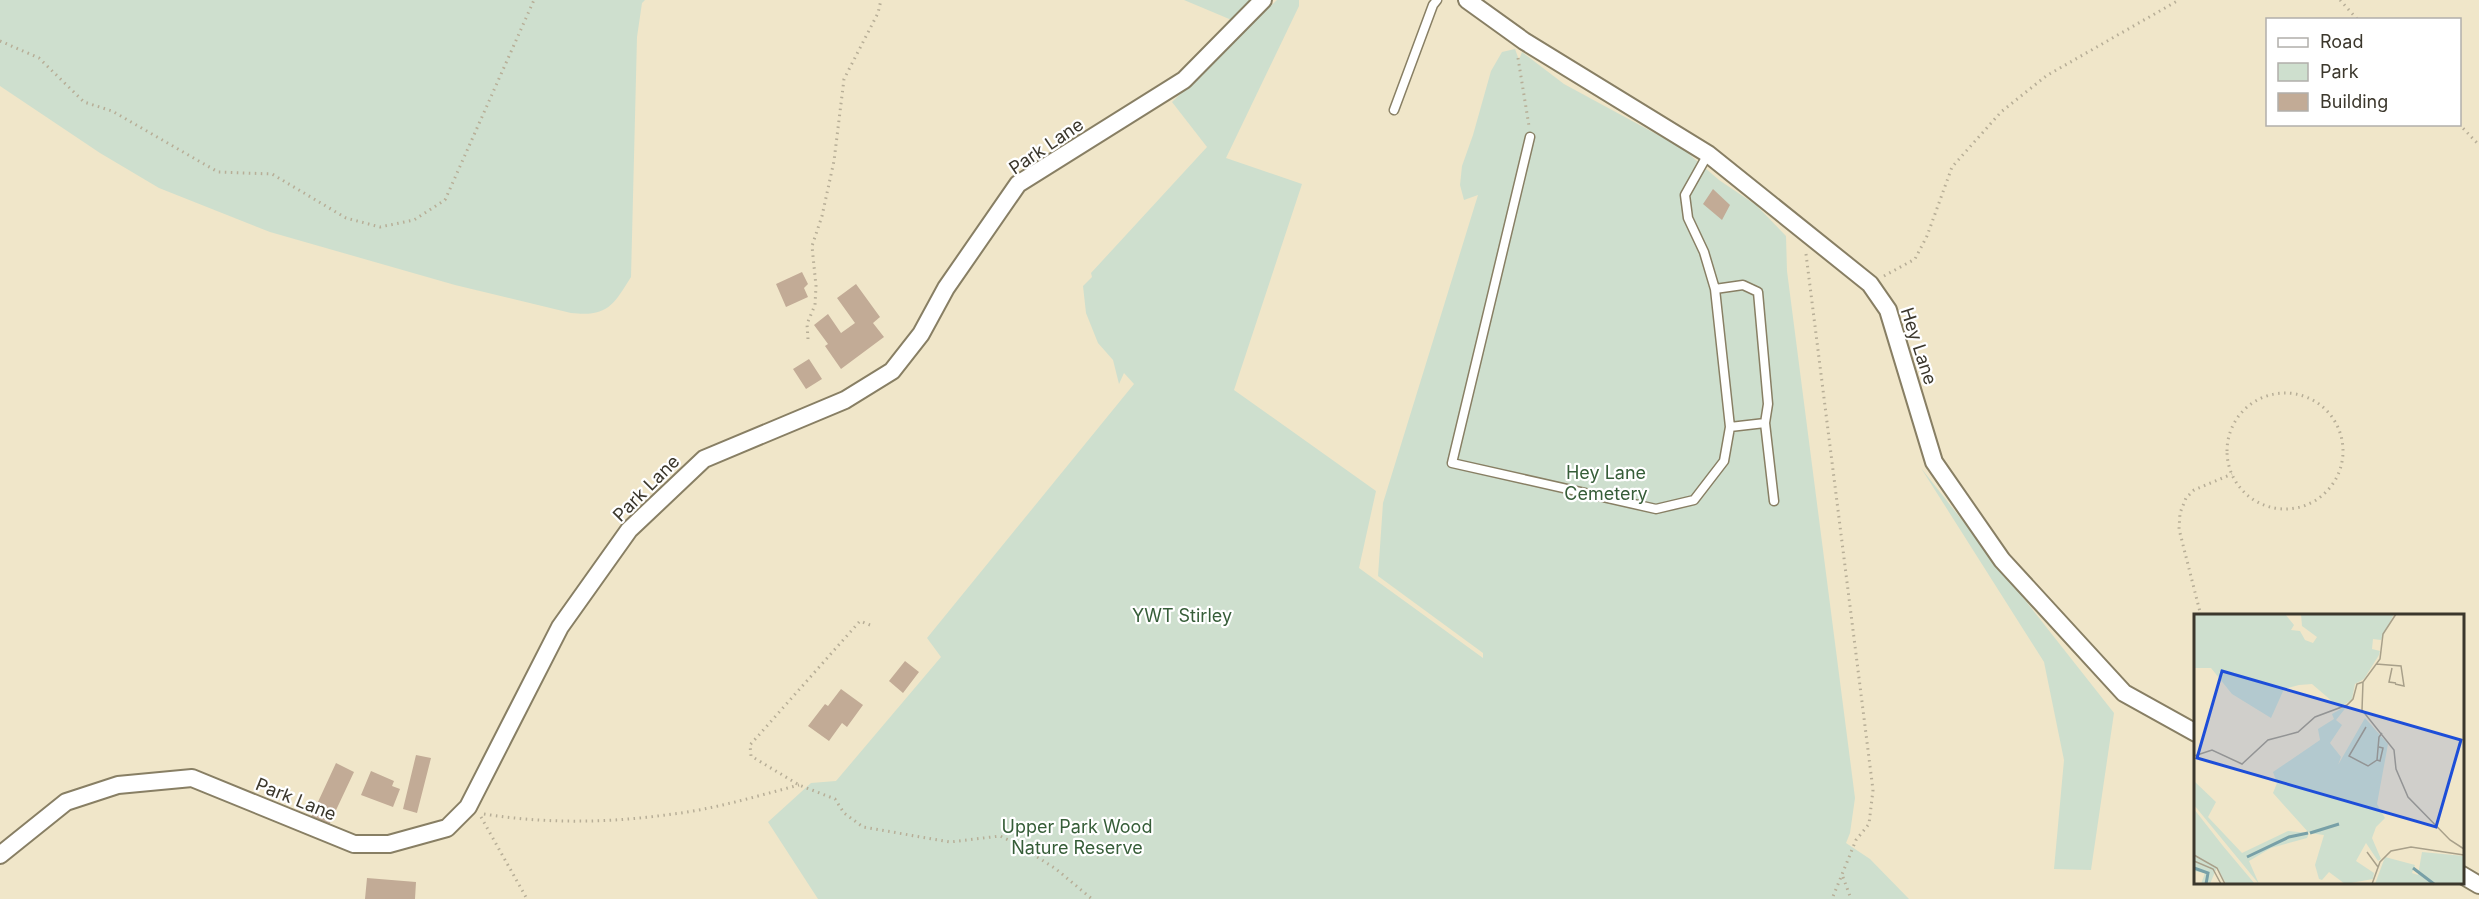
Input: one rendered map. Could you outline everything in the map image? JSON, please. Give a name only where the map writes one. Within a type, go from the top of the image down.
[{"type":"street","name":"Park Lane","points":[[0,855],[66,802],[118,785],[192,778],[354,844],[389,844],[447,828],[468,807],[560,627],[629,530],[704,459],[845,400],[892,371],[921,334],[946,288],[1018,184],[1184,80],[1263,0]]},
{"type":"street","name":"Hey Lane","points":[[1467,0],[1524,41],[1708,154],[1870,284],[1888,310],[1934,462],[2002,560],[2124,693],[2194,732]]},
{"type":"street","points":[[2464,875],[2479,885]]},
{"type":"lane","points":[[1394,110],[1433,5],[1437,0]]},
{"type":"lane","points":[[1530,137],[1452,463],[1656,509],[1694,500],[1724,461],[1730,427],[1714,288],[1704,252],[1688,218],[1685,195],[1708,154]]},
{"type":"lane","points":[[1714,288],[1743,285],[1758,292],[1768,404],[1765,423],[1774,501]]},
{"type":"lane","points":[[1730,427],[1765,423]]},
{"type":"path","points":[[0,41],[39,58],[84,102],[111,111],[218,172],[272,174],[346,218],[380,227],[414,220],[445,200],[534,0]]},
{"type":"path","points":[[808,339],[807,324],[815,305],[816,286],[812,246],[822,216],[834,161],[844,79],[878,13],[880,0]]},
{"type":"path","points":[[1870,284],[1915,259],[1927,236],[1952,167],[2001,112],[2046,76],[2179,0]]},
{"type":"path","points":[[2340,0],[2356,18]]},
{"type":"path","points":[[1524,41],[1518,55],[1530,137]]},
{"type":"path","points":[[2461,126],[2479,145]]},
{"type":"path","points":[[1816,239],[1805,255],[1873,790],[1869,824],[1856,840],[1832,899]]},
{"type":"path","points":[[2276,393],[2296,394],[2314,400],[2329,412],[2340,429],[2344,448],[2342,467],[2333,484],[2320,498],[2304,507],[2285,510],[2266,507],[2249,498],[2236,484],[2232,474],[2228,467],[2226,447],[2231,428],[2242,412],[2257,400],[2276,393]]},
{"type":"path","points":[[2201,614],[2180,529],[2180,513],[2186,498],[2194,490],[2232,474]]},
{"type":"path","points":[[870,625],[860,621],[750,745],[751,756],[799,785],[835,799],[844,813],[863,827],[950,842],[1000,836],[1056,869],[1092,899]]},
{"type":"path","points":[[527,899],[479,813],[527,821],[619,819],[674,814],[799,785]]},
{"type":"path","points":[[1842,876],[1851,899]]},
{"type":"green space","points":[[0,0],[645,0],[642,3],[637,37],[631,277],[608,307],[593,313],[571,313],[455,285],[270,232],[159,188],[100,153],[0,86]]},
{"type":"green space","points":[[1184,0],[1256,0],[1234,21]]},
{"type":"green space","points":[[1277,0],[1299,0],[1299,6],[1226,158],[1302,184],[1234,390],[1376,491],[1359,568],[1483,658],[1483,653],[1378,576],[1383,503],[1478,195],[1464,200],[1460,185],[1462,166],[1491,71],[1502,52],[1515,49],[1519,60],[1522,52],[1564,84],[1682,148],[1719,180],[1756,205],[1786,236],[1787,271],[1855,798],[1850,833],[1846,843],[1870,859],[1909,899],[818,899],[768,822],[811,783],[836,781],[941,657],[927,638],[1134,384],[1124,373],[1119,384],[1113,360],[1098,343],[1086,313],[1083,286],[1092,277],[1091,273],[1207,147],[1172,102]]},
{"type":"green space","points":[[1921,468],[2114,713],[2091,870],[2054,869],[2064,760],[2044,662]]},
{"type":"building","points":[[1713,189],[1730,205],[1722,220],[1703,204]]},
{"type":"building","points":[[802,272],[808,284],[804,288],[808,297],[786,307],[776,284]]},
{"type":"building","points":[[856,284],[880,317],[873,323],[884,337],[841,369],[825,346],[828,344],[814,325],[828,314],[841,333],[855,323],[837,298]]},
{"type":"building","points":[[809,359],[822,379],[806,389],[793,369]]},
{"type":"building","points":[[905,661],[919,672],[903,693],[889,681]]},
{"type":"building","points":[[841,689],[863,705],[847,727],[842,723],[829,741],[808,726],[825,704],[828,706]]},
{"type":"building","points":[[416,755],[431,758],[417,813],[403,809]]},
{"type":"building","points":[[336,763],[354,772],[329,825],[311,817]]},
{"type":"building","points":[[371,771],[394,781],[392,786],[400,789],[393,807],[361,795]]},
{"type":"building","points":[[367,878],[416,882],[415,899],[365,899]]},
{"type":"park label","name":"Hey Lane Cemetery","points":[[1606,482]]},
{"type":"park label","name":"YWT Stirley","points":[[1182,615]]},
{"type":"park label","name":"Upper Park Wood Nature Reserve","points":[[1077,836]]}]
